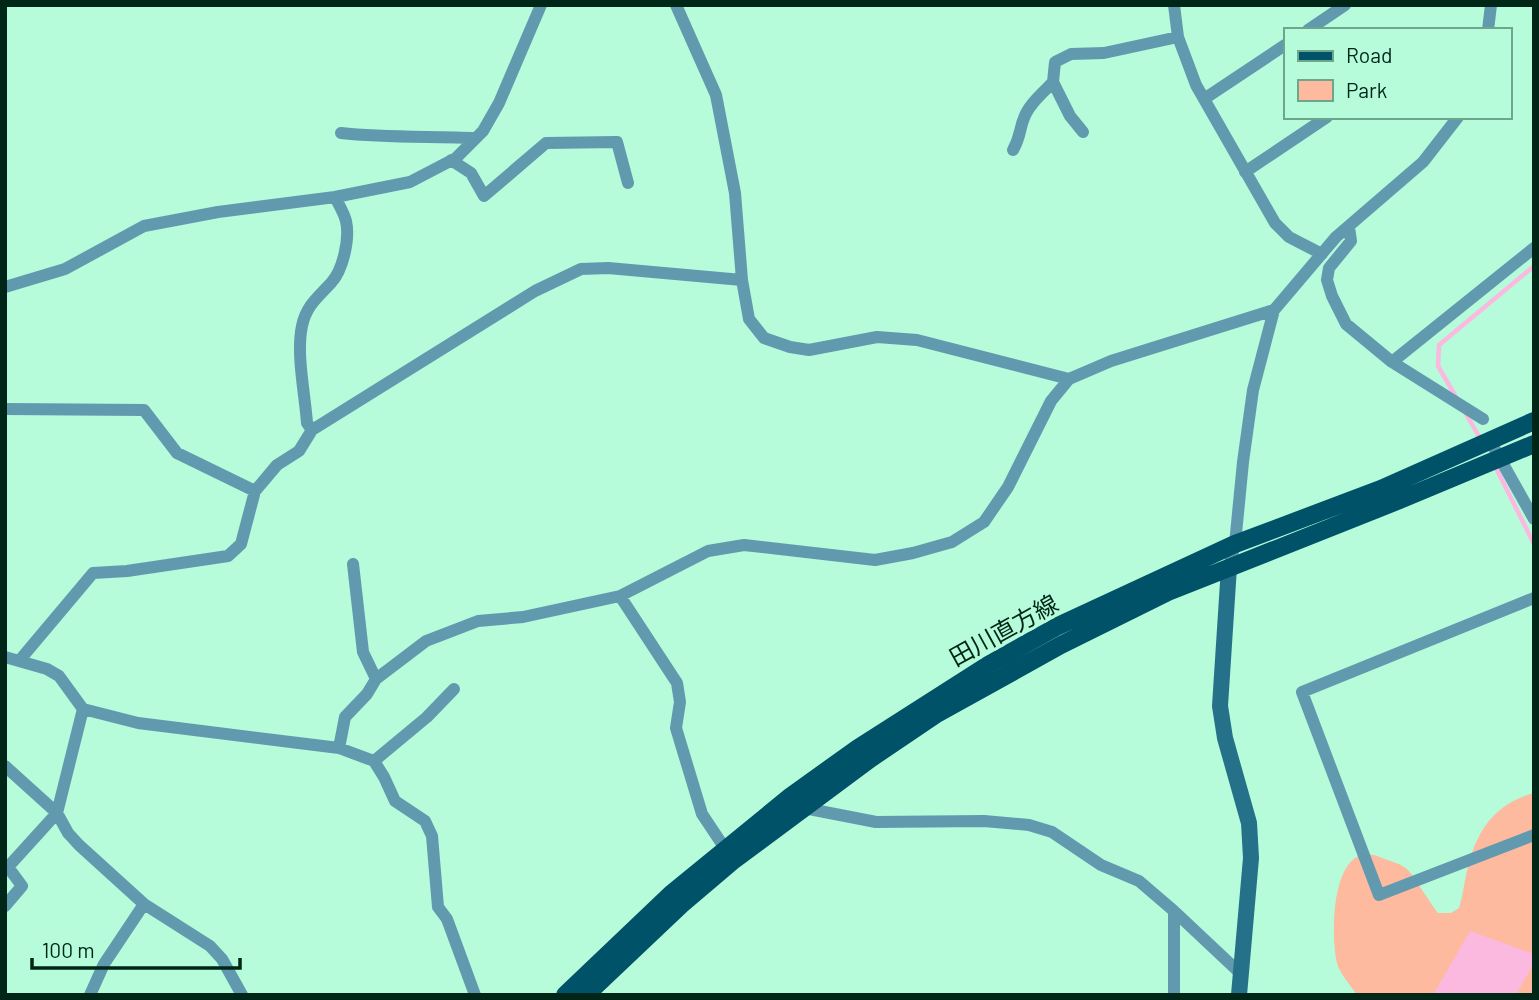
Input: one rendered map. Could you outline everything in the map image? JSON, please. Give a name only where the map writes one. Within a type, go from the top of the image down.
[{"type":"main road","name":"田川直方線","points":[[586,995],[791,796],[858,748],[988,665],[1058,626],[1235,544],[1381,489],[1534,421]]},
{"type":"main road","name":"田川直方線","points":[[565,995],[671,894],[804,808],[935,715],[1061,645],[1168,592],[1534,444]]},
{"type":"street","points":[[5,287],[65,268],[144,226],[218,212],[335,197],[411,182],[451,160],[483,131],[499,103],[541,5]]},
{"type":"street","points":[[676,5],[716,94],[735,193],[742,280],[749,319],[764,338],[809,350],[877,337],[917,340],[1069,379]]},
{"type":"street","points":[[1174,5],[1178,37],[1196,85],[1275,223],[1289,237],[1322,254]]},
{"type":"street","points":[[1311,28],[1345,5]]},
{"type":"street","points":[[1488,28],[1492,5]]},
{"type":"street","points":[[1083,132],[1070,116],[1053,82],[1055,62],[1071,54],[1104,53],[1178,37]]},
{"type":"street","points":[[1204,99],[1284,46]]},
{"type":"street","points":[[1013,150],[1020,137],[1023,118],[1053,82]]},
{"type":"street","points":[[1245,172],[1324,119]]},
{"type":"street","points":[[1239,995],[1251,858],[1249,823],[1225,738],[1220,706],[1229,567],[1235,544],[1253,390],[1274,310],[1349,227],[1423,163],[1456,119]]},
{"type":"street","points":[[341,133],[476,138]]},
{"type":"street","points":[[451,160],[471,173],[484,196],[546,143],[617,142],[628,183]]},
{"type":"street","points":[[312,430],[307,423],[300,339],[306,311],[340,268],[346,228],[335,197]]},
{"type":"street","points":[[1349,227],[1351,241],[1329,268],[1327,280],[1346,324],[1392,362],[1483,419]]},
{"type":"street","points":[[1392,362],[1534,248]]},
{"type":"street","points":[[19,661],[93,573],[127,571],[229,556],[241,544],[255,491],[277,466],[299,451],[312,430],[535,291],[581,269],[608,268],[742,280]]},
{"type":"street","points":[[339,748],[345,717],[367,694],[376,679],[426,641],[478,621],[523,617],[620,596],[708,551],[744,545],[875,561],[952,542],[984,522],[1008,487],[1051,401],[1069,379],[1111,361],[1274,310]]},
{"type":"street","points":[[5,409],[144,410],[177,453],[255,491]]},
{"type":"street","points":[[1489,439],[1534,519]]},
{"type":"street","points":[[353,564],[363,652],[376,679]]},
{"type":"street","points":[[620,596],[677,684],[680,702],[676,728],[702,814],[729,855]]},
{"type":"street","points":[[1534,598],[1303,692],[1379,895],[1534,835]]},
{"type":"street","points":[[5,657],[47,669],[59,676],[83,709],[138,723],[339,748],[374,761],[395,801],[425,821],[432,836],[438,907],[447,919],[475,995]]},
{"type":"street","points":[[374,761],[427,718],[454,689]]},
{"type":"street","points":[[5,906],[22,887],[8,867],[57,813],[83,709]]},
{"type":"street","points":[[5,766],[57,813],[68,833],[79,845],[144,904],[210,946],[222,958],[242,995]]},
{"type":"street","points":[[804,808],[876,822],[984,821],[1029,825],[1052,832],[1101,865],[1139,881],[1240,973]]},
{"type":"street","points":[[90,995],[104,964],[144,904]]},
{"type":"street","points":[[1174,911],[1174,995]]},
{"type":"green space","points":[[1534,793],[1534,995],[1357,995],[1338,967],[1334,931],[1338,891],[1352,860],[1365,854],[1402,866],[1407,869],[1438,913],[1451,913],[1459,908],[1471,857],[1489,821],[1508,804]]},
{"type":"shaded area","points":[[1470,931],[1534,954],[1534,963],[1516,995],[1433,995]]},
{"type":"waterway","points":[[1456,397],[1438,366],[1439,345],[1534,266]]},
{"type":"waterway","points":[[1466,414],[1481,440]]},
{"type":"waterway","points":[[1495,466],[1534,544]]}]
